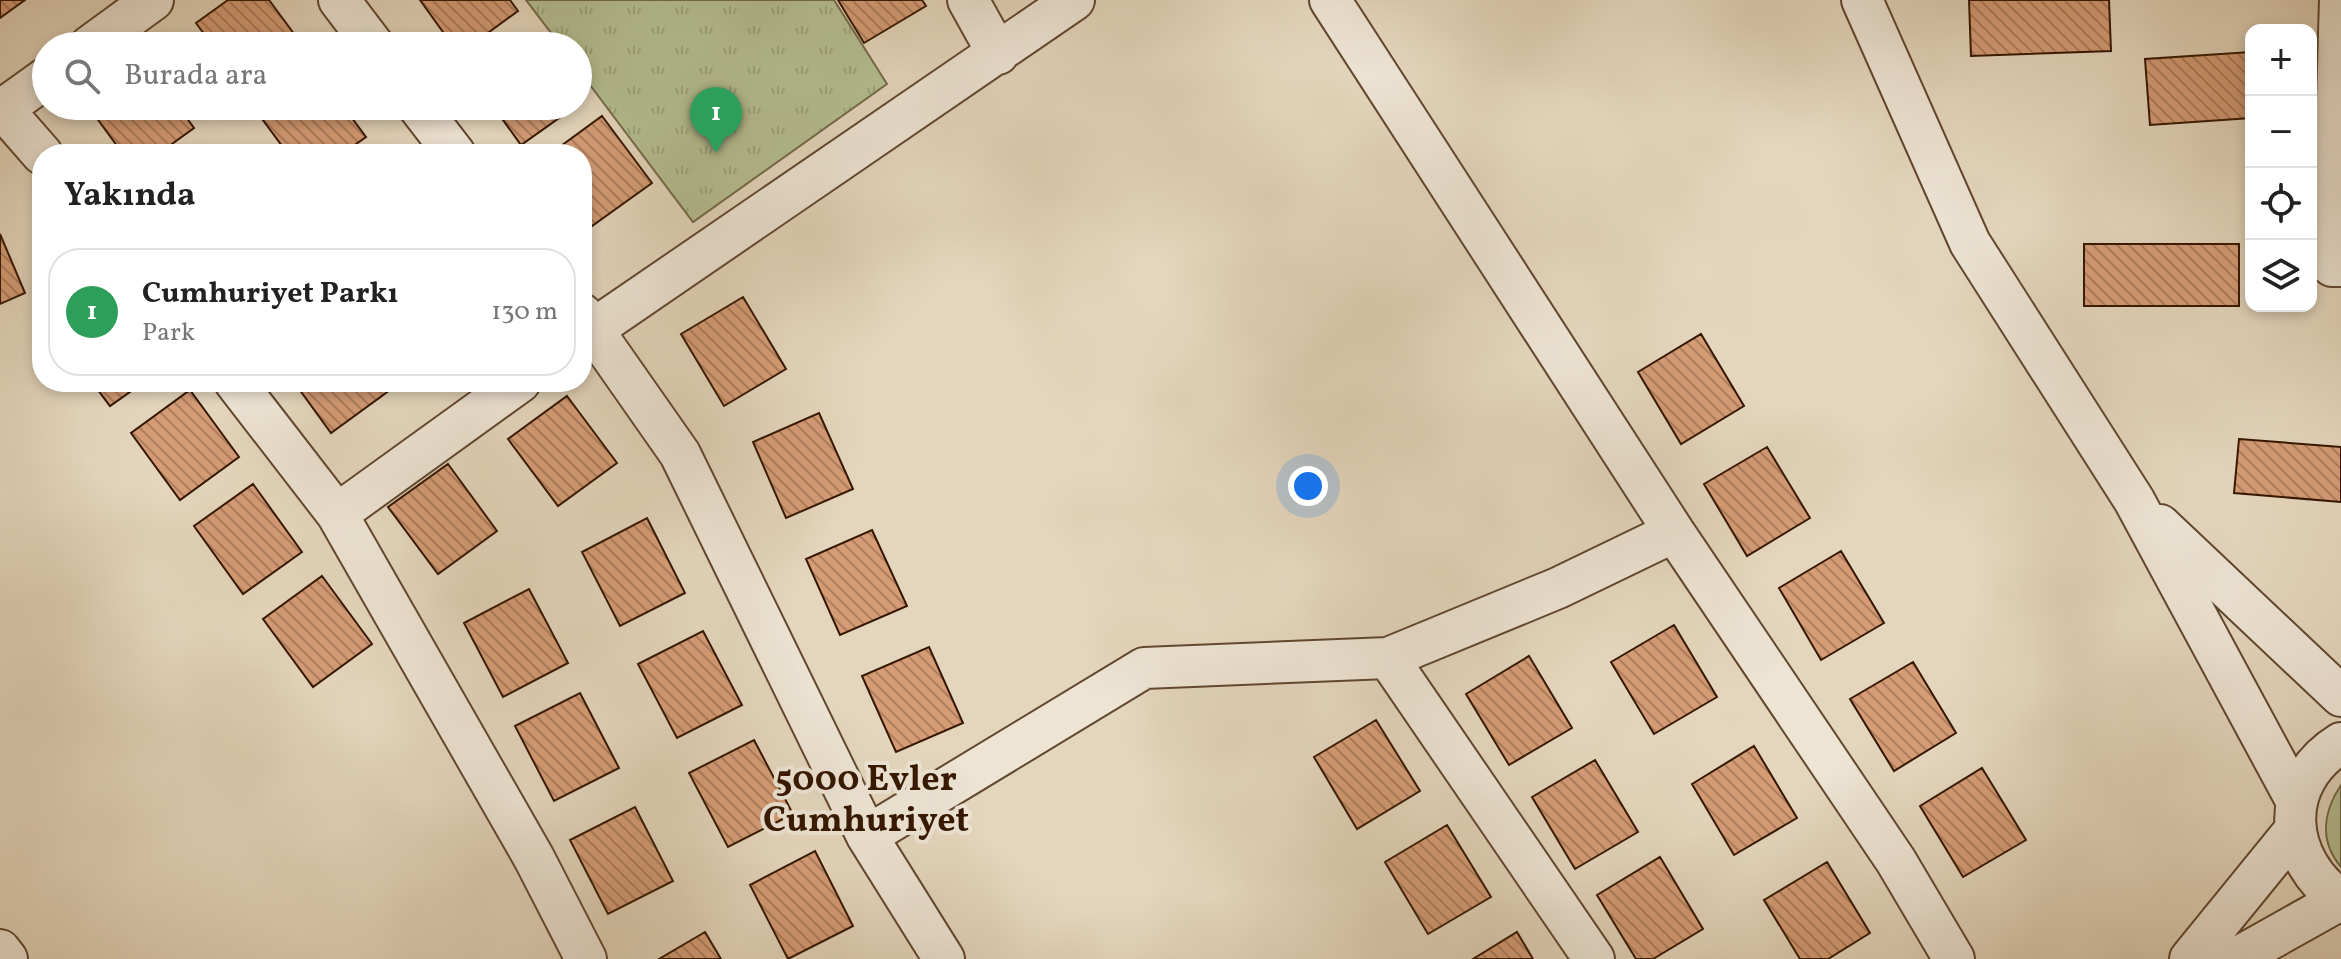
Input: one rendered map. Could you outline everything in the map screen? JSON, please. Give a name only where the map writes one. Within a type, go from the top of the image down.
[{"type":"street","points":[[109,32],[153,0]]},
{"type":"street","points":[[339,0],[363,32]]},
{"type":"street","points":[[968,0],[998,54]]},
{"type":"street","points":[[592,322],[998,54],[1074,0]]},
{"type":"street","points":[[1330,0],[1674,532],[1896,861],[1954,959]]},
{"type":"street","points":[[1862,0],[1970,243],[2134,500],[2296,816],[2302,858],[2317,882],[2340,900],[2235,959]]},
{"type":"street","points":[[2340,0],[2332,266],[2341,266]]},
{"type":"street","points":[[32,88],[2,108],[33,144]]},
{"type":"street","points":[[429,120],[447,144]]},
{"type":"street","points":[[592,334],[680,454],[867,836],[944,959]]},
{"type":"street","points":[[243,392],[337,514],[534,858],[586,959]]},
{"type":"street","points":[[337,514],[506,392]]},
{"type":"street","points":[[2134,500],[2341,696]]},
{"type":"street","points":[[867,836],[1144,668],[1388,658],[1558,588],[1674,532]]},
{"type":"street","points":[[1388,658],[1594,959]]},
{"type":"street","points":[[2190,959],[2296,816],[2307,775],[2326,753],[2341,743]]},
{"type":"street","points":[[0,950],[7,959]]},
{"type":"green space","points":[[526,0],[834,0],[887,84],[693,222],[592,88],[592,32],[550,32]]},
{"type":"green space","points":[[2341,785],[2341,867],[2329,847],[2326,826],[2330,806]]},
{"type":"building","points":[[0,0],[25,0],[0,18]]},
{"type":"building","points":[[228,0],[269,0],[293,32],[203,32],[196,23]]},
{"type":"building","points":[[420,0],[510,0],[518,11],[489,32],[443,32]]},
{"type":"building","points":[[838,0],[922,0],[926,6],[864,43]]},
{"type":"building","points":[[1969,0],[2109,0],[2111,51],[1971,56]]},
{"type":"building","points":[[2245,52],[2245,118],[2150,125],[2145,59]]},
{"type":"building","points":[[602,116],[652,183],[592,226],[592,144],[564,144]]},
{"type":"building","points":[[98,120],[188,120],[194,128],[172,144],[116,144]]},
{"type":"building","points":[[263,120],[353,120],[366,137],[356,144],[281,144]]},
{"type":"building","points":[[503,120],[556,120],[522,144]]},
{"type":"building","points":[[0,234],[25,293],[0,304]]},
{"type":"building","points":[[2084,244],[2239,244],[2239,306],[2084,306]]},
{"type":"building","points":[[743,297],[786,369],[724,406],[681,334]]},
{"type":"building","points":[[1701,334],[1744,406],[1681,444],[1638,372]]},
{"type":"building","points":[[100,392],[130,392],[110,406]]},
{"type":"building","points":[[191,392],[239,457],[180,500],[131,433]]},
{"type":"building","points":[[301,392],[387,392],[331,433]]},
{"type":"building","points":[[567,396],[617,463],[558,506],[508,439]]},
{"type":"building","points":[[819,413],[853,489],[786,518],[753,442]]},
{"type":"building","points":[[2239,439],[2341,447],[2341,502],[2234,493]]},
{"type":"building","points":[[1767,447],[1810,518],[1747,556],[1704,484]]},
{"type":"building","points":[[448,464],[497,531],[438,574],[388,507]]},
{"type":"building","points":[[253,484],[302,552],[243,594],[194,526]]},
{"type":"building","points":[[647,518],[685,593],[620,626],[582,552]]},
{"type":"building","points":[[872,530],[907,606],[840,635],[806,559]]},
{"type":"building","points":[[1841,551],[1884,623],[1821,660],[1779,588]]},
{"type":"building","points":[[322,576],[372,644],[313,687],[263,619]]},
{"type":"building","points":[[529,589],[568,663],[503,697],[464,623]]},
{"type":"building","points":[[1674,625],[1717,697],[1654,734],[1611,662]]},
{"type":"building","points":[[703,631],[742,705],[677,738],[638,664]]},
{"type":"building","points":[[929,647],[963,723],[896,752],[862,676]]},
{"type":"building","points":[[1529,656],[1572,728],[1509,765],[1466,694]]},
{"type":"building","points":[[1913,662],[1956,733],[1894,771],[1850,699]]},
{"type":"building","points":[[580,693],[619,768],[554,801],[515,726]]},
{"type":"building","points":[[1376,720],[1420,791],[1357,829],[1314,757]]},
{"type":"building","points":[[754,740],[793,814],[728,847],[689,773]]},
{"type":"building","points":[[1754,746],[1797,818],[1734,855],[1692,784]]},
{"type":"building","points":[[1595,760],[1638,832],[1575,869],[1532,797]]},
{"type":"building","points":[[1982,768],[2026,840],[1963,877],[1920,806]]},
{"type":"building","points":[[635,807],[673,881],[608,914],[570,840]]},
{"type":"building","points":[[1447,825],[1491,897],[1428,934],[1385,862]]},
{"type":"building","points":[[815,851],[853,926],[788,959],[750,885]]},
{"type":"building","points":[[1660,857],[1703,929],[1653,959],[1636,959],[1597,895]]},
{"type":"building","points":[[1827,862],[1870,933],[1828,959],[1800,959],[1764,900]]},
{"type":"building","points":[[705,932],[721,959],[659,959]]},
{"type":"building","points":[[1517,932],[1533,959],[1473,959]]},
{"type":"place","name":"Cumhuriyet Parkı","points":[[716,153]]},
{"type":"district","name":"5000 Evler Cumhuriyet","points":[[866,798]]}]
